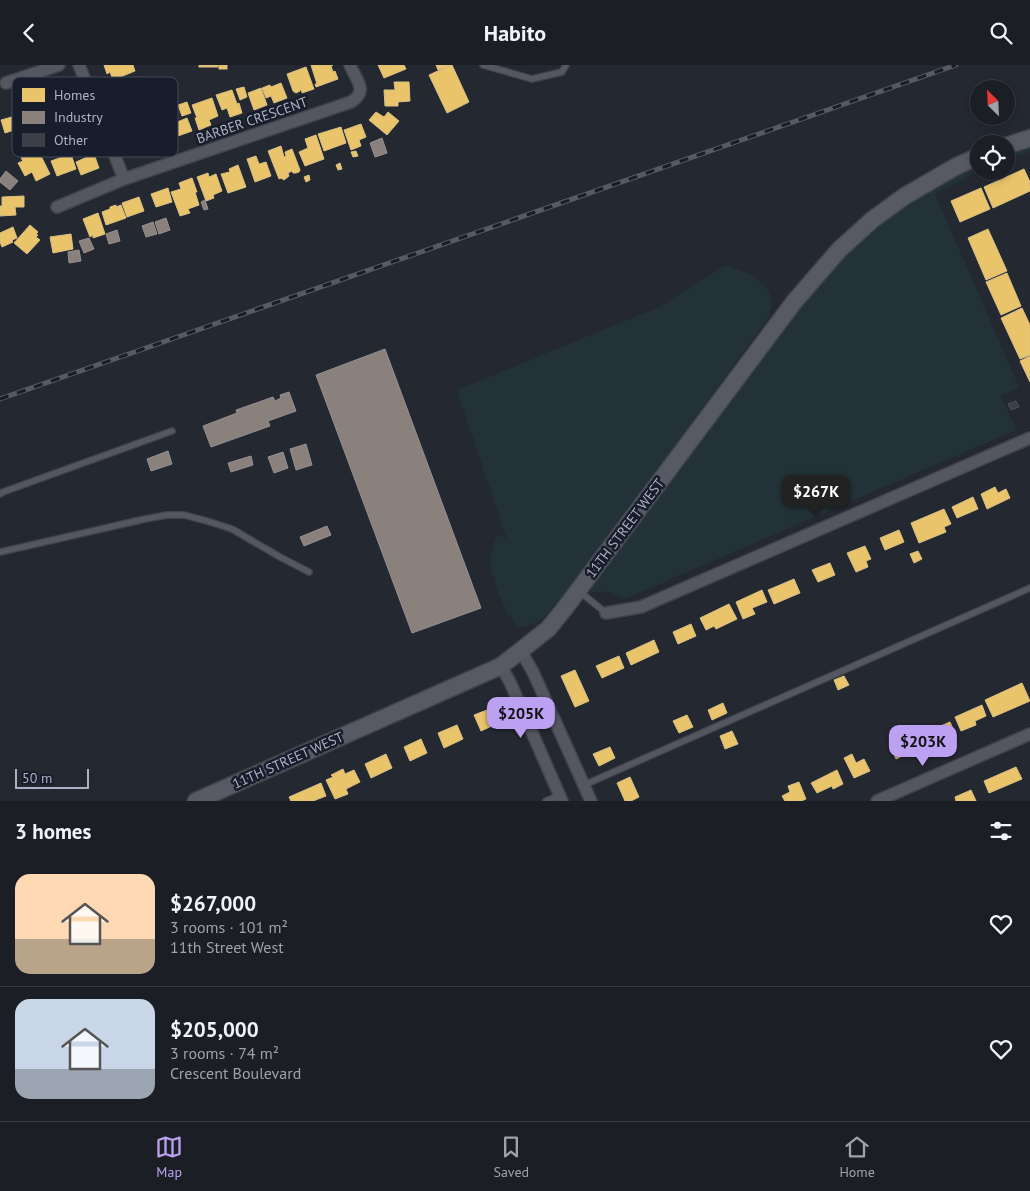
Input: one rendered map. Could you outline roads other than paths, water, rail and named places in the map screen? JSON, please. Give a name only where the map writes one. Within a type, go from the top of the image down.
[{"type":"main road","points":[[1015,143],[1030,138]]},
{"type":"main road","name":"11TH STREET WEST","points":[[196,801],[501,666],[548,629],[794,302],[839,250],[872,220],[905,195],[970,160]]},
{"type":"street","points":[[24,77],[59,65]]},
{"type":"street","points":[[78,65],[83,77]]},
{"type":"street","name":"BARBER CRESCENT","points":[[124,179],[356,99],[360,94],[361,88],[350,65]]},
{"type":"street","points":[[6,83],[12,81]]},
{"type":"street","points":[[57,207],[124,179],[115,157]]},
{"type":"street","points":[[606,613],[641,607],[1030,439]]},
{"type":"street","points":[[521,651],[533,671],[590,801]]},
{"type":"street","points":[[501,666],[510,682],[561,798]]},
{"type":"street","points":[[877,801],[1030,734]]},
{"type":"lane","points":[[482,65],[532,79],[562,73],[566,65]]},
{"type":"lane","points":[[0,494],[3,491],[172,431]]},
{"type":"lane","points":[[0,552],[145,519],[167,515],[184,515],[232,529],[310,572]]},
{"type":"lane","points":[[583,785],[1030,588]]},
{"type":"lane","points":[[578,591],[606,613]]},
{"type":"lane","points":[[546,801],[561,798]]},
{"type":"railway","points":[[0,399],[956,65]]}]
